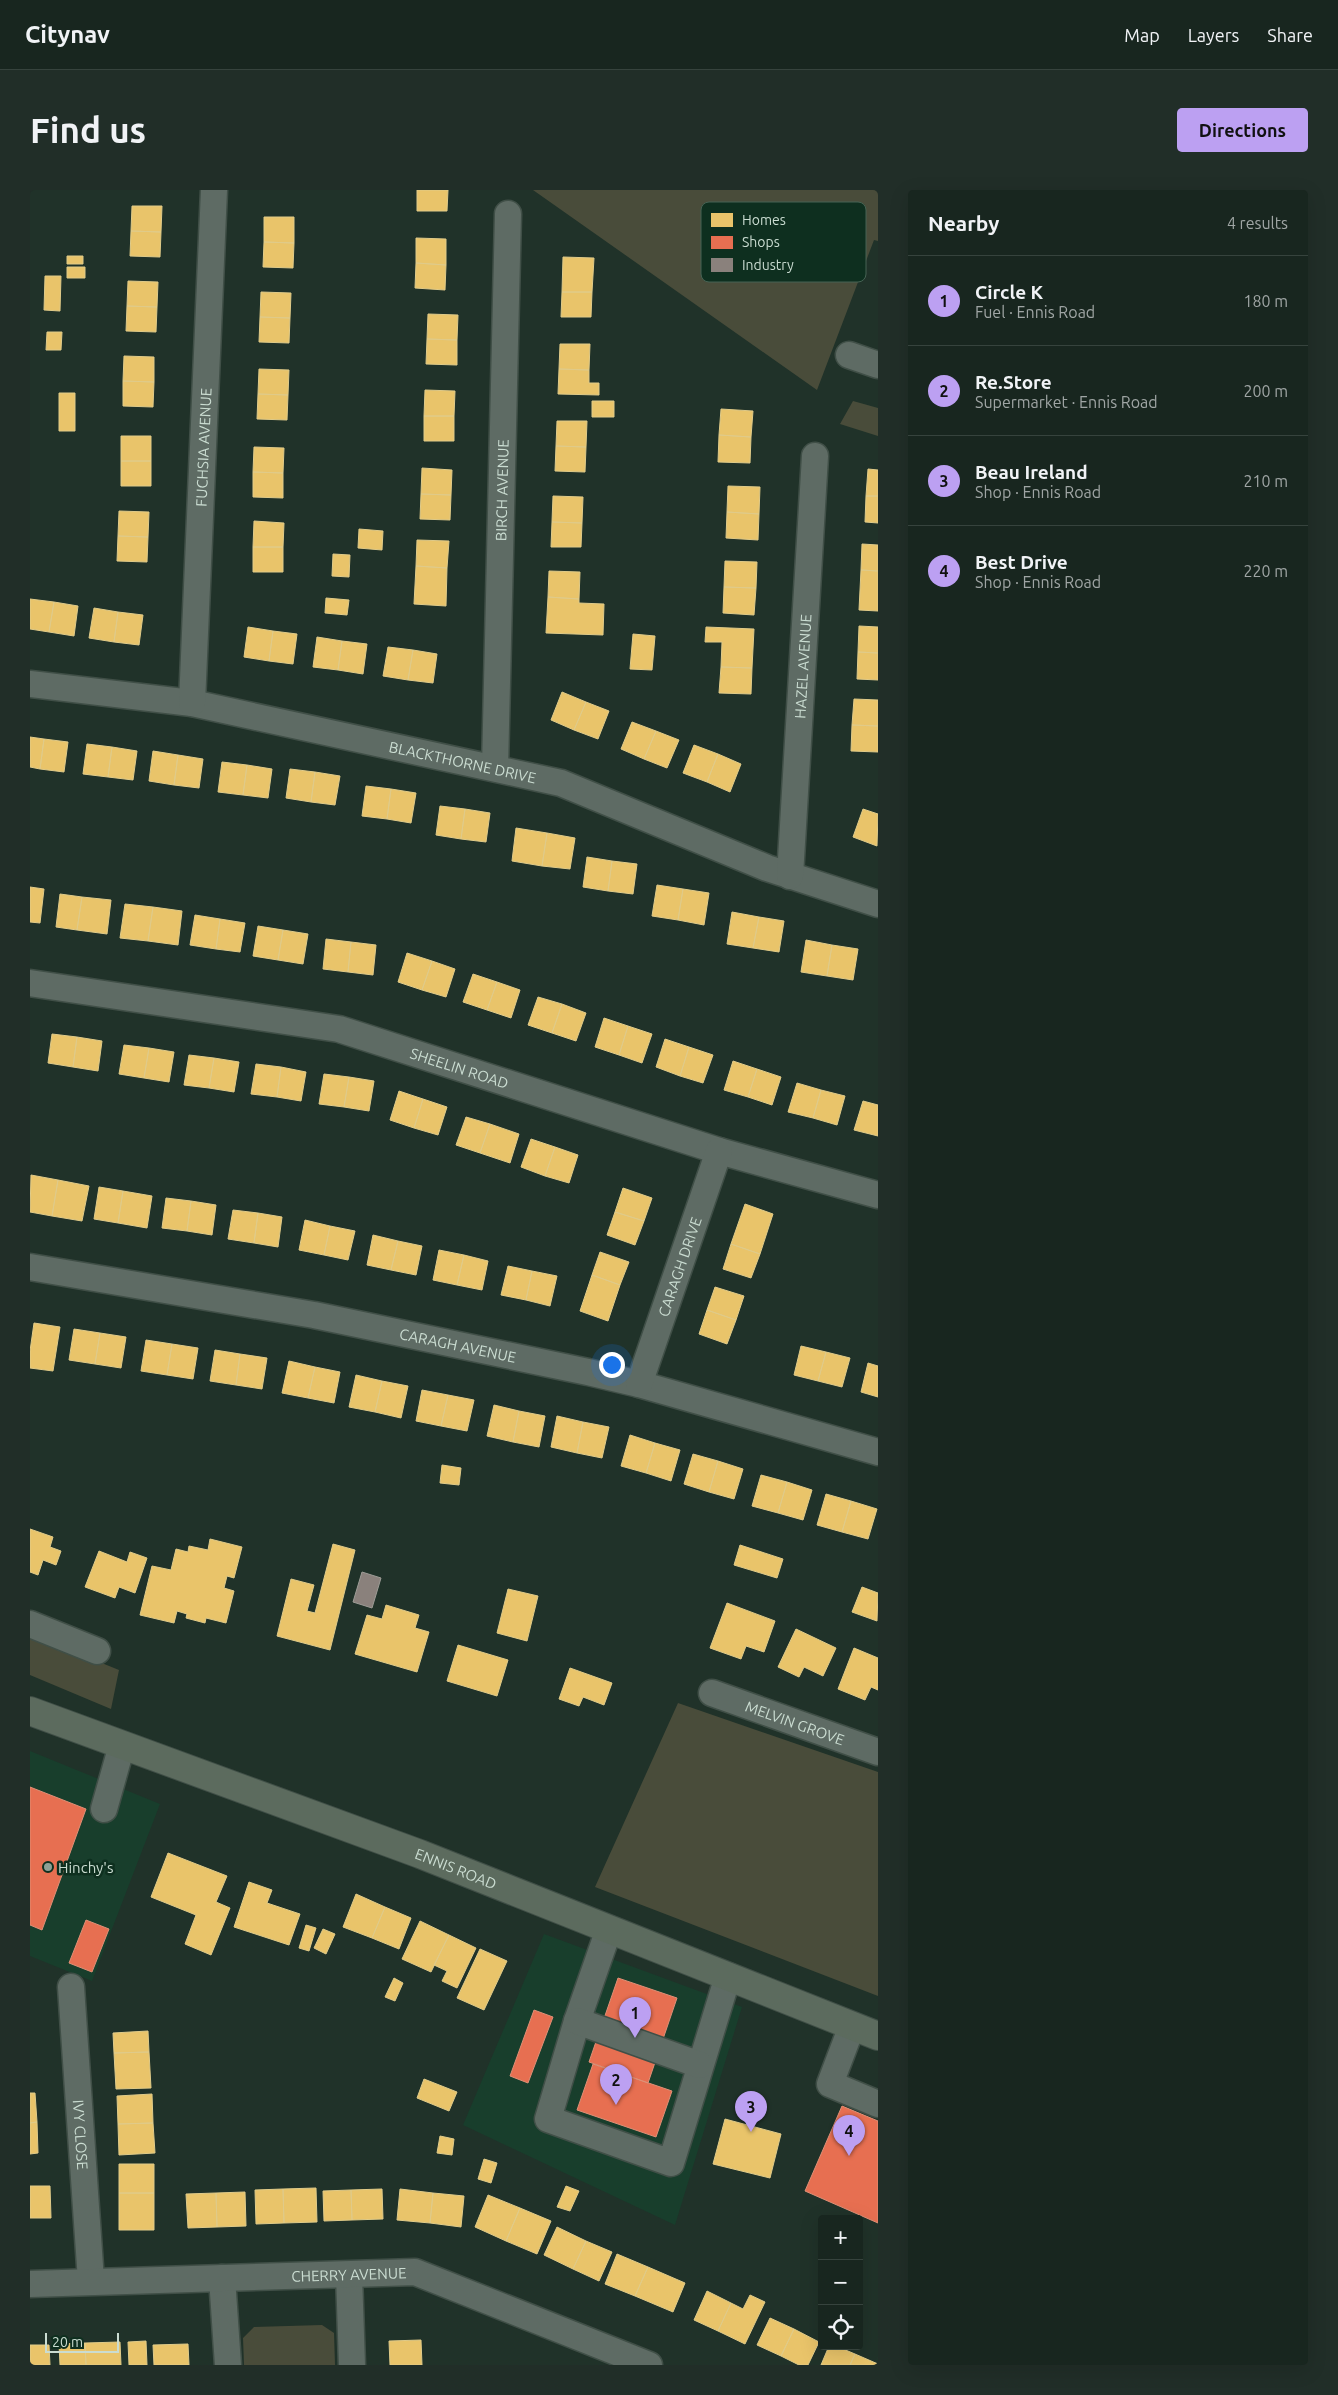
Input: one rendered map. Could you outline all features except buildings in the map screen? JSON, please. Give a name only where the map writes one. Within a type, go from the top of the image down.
[{"type":"main road","name":"ENNIS ROAD","points":[[30,1711],[420,1854],[878,2036]]},
{"type":"street","name":"FUCHSIA AVENUE","points":[[192,703],[214,190]]},
{"type":"street","name":"BIRCH AVENUE","points":[[495,768],[508,214]]},
{"type":"street","points":[[849,355],[878,365]]},
{"type":"street","name":"HAZEL AVENUE","points":[[790,876],[815,456]]},
{"type":"street","name":"BLACKTHORNE DRIVE","points":[[30,684],[192,703],[561,782],[767,868],[878,904]]},
{"type":"street","name":"SHEELIN ROAD","points":[[30,983],[340,1029],[719,1151],[878,1195]]},
{"type":"street","name":"CARAGH DRIVE","points":[[639,1384],[719,1151]]},
{"type":"street","name":"CARAGH AVENUE","points":[[30,1267],[314,1315],[639,1384],[878,1452]]},
{"type":"street","points":[[30,1624],[97,1651]]},
{"type":"street","name":"MELVIN GROVE","points":[[712,1693],[878,1752]]},
{"type":"street","points":[[104,1809],[122,1745]]},
{"type":"street","points":[[609,1929],[577,2021],[548,2119],[671,2163],[728,1976]]},
{"type":"street","name":"IVY CLOSE","points":[[71,1987],[91,2281]]},
{"type":"street","points":[[577,2021],[700,2065]]},
{"type":"street","points":[[852,2026],[830,2084],[878,2104]]},
{"type":"street","name":"CHERRY AVENUE","points":[[30,2284],[415,2272],[648,2365]]},
{"type":"street","points":[[349,2275],[352,2365]]},
{"type":"street","points":[[222,2278],[228,2365]]},
{"type":"shaded area","points":[[533,190],[878,190],[878,241],[874,240],[866,261],[866,202],[701,202],[701,282],[858,282],[817,390]]},
{"type":"shaded area","points":[[853,401],[878,408],[878,436],[840,424]]},
{"type":"shaded area","points":[[30,1634],[119,1670],[111,1709],[30,1675]]},
{"type":"shaded area","points":[[678,1703],[878,1772],[878,1996],[595,1887]]},
{"type":"shaded area","points":[[30,1751],[160,1804],[92,1981],[30,1956]]},
{"type":"shaded area","points":[[544,1934],[742,2007],[675,2225],[463,2125]]},
{"type":"shaded area","points":[[322,2325],[334,2333],[335,2365],[244,2365],[243,2338],[254,2327]]},
{"type":"place","name":"Hinchy's","points":[[48,1867]]},
{"type":"place","name":"Circle K","points":[[635,2038]]},
{"type":"place","name":"Re.Store","points":[[616,2105]]},
{"type":"place","name":"Beau Ireland","points":[[751,2132]]},
{"type":"place","name":"Best Drive","points":[[849,2156]]}]
